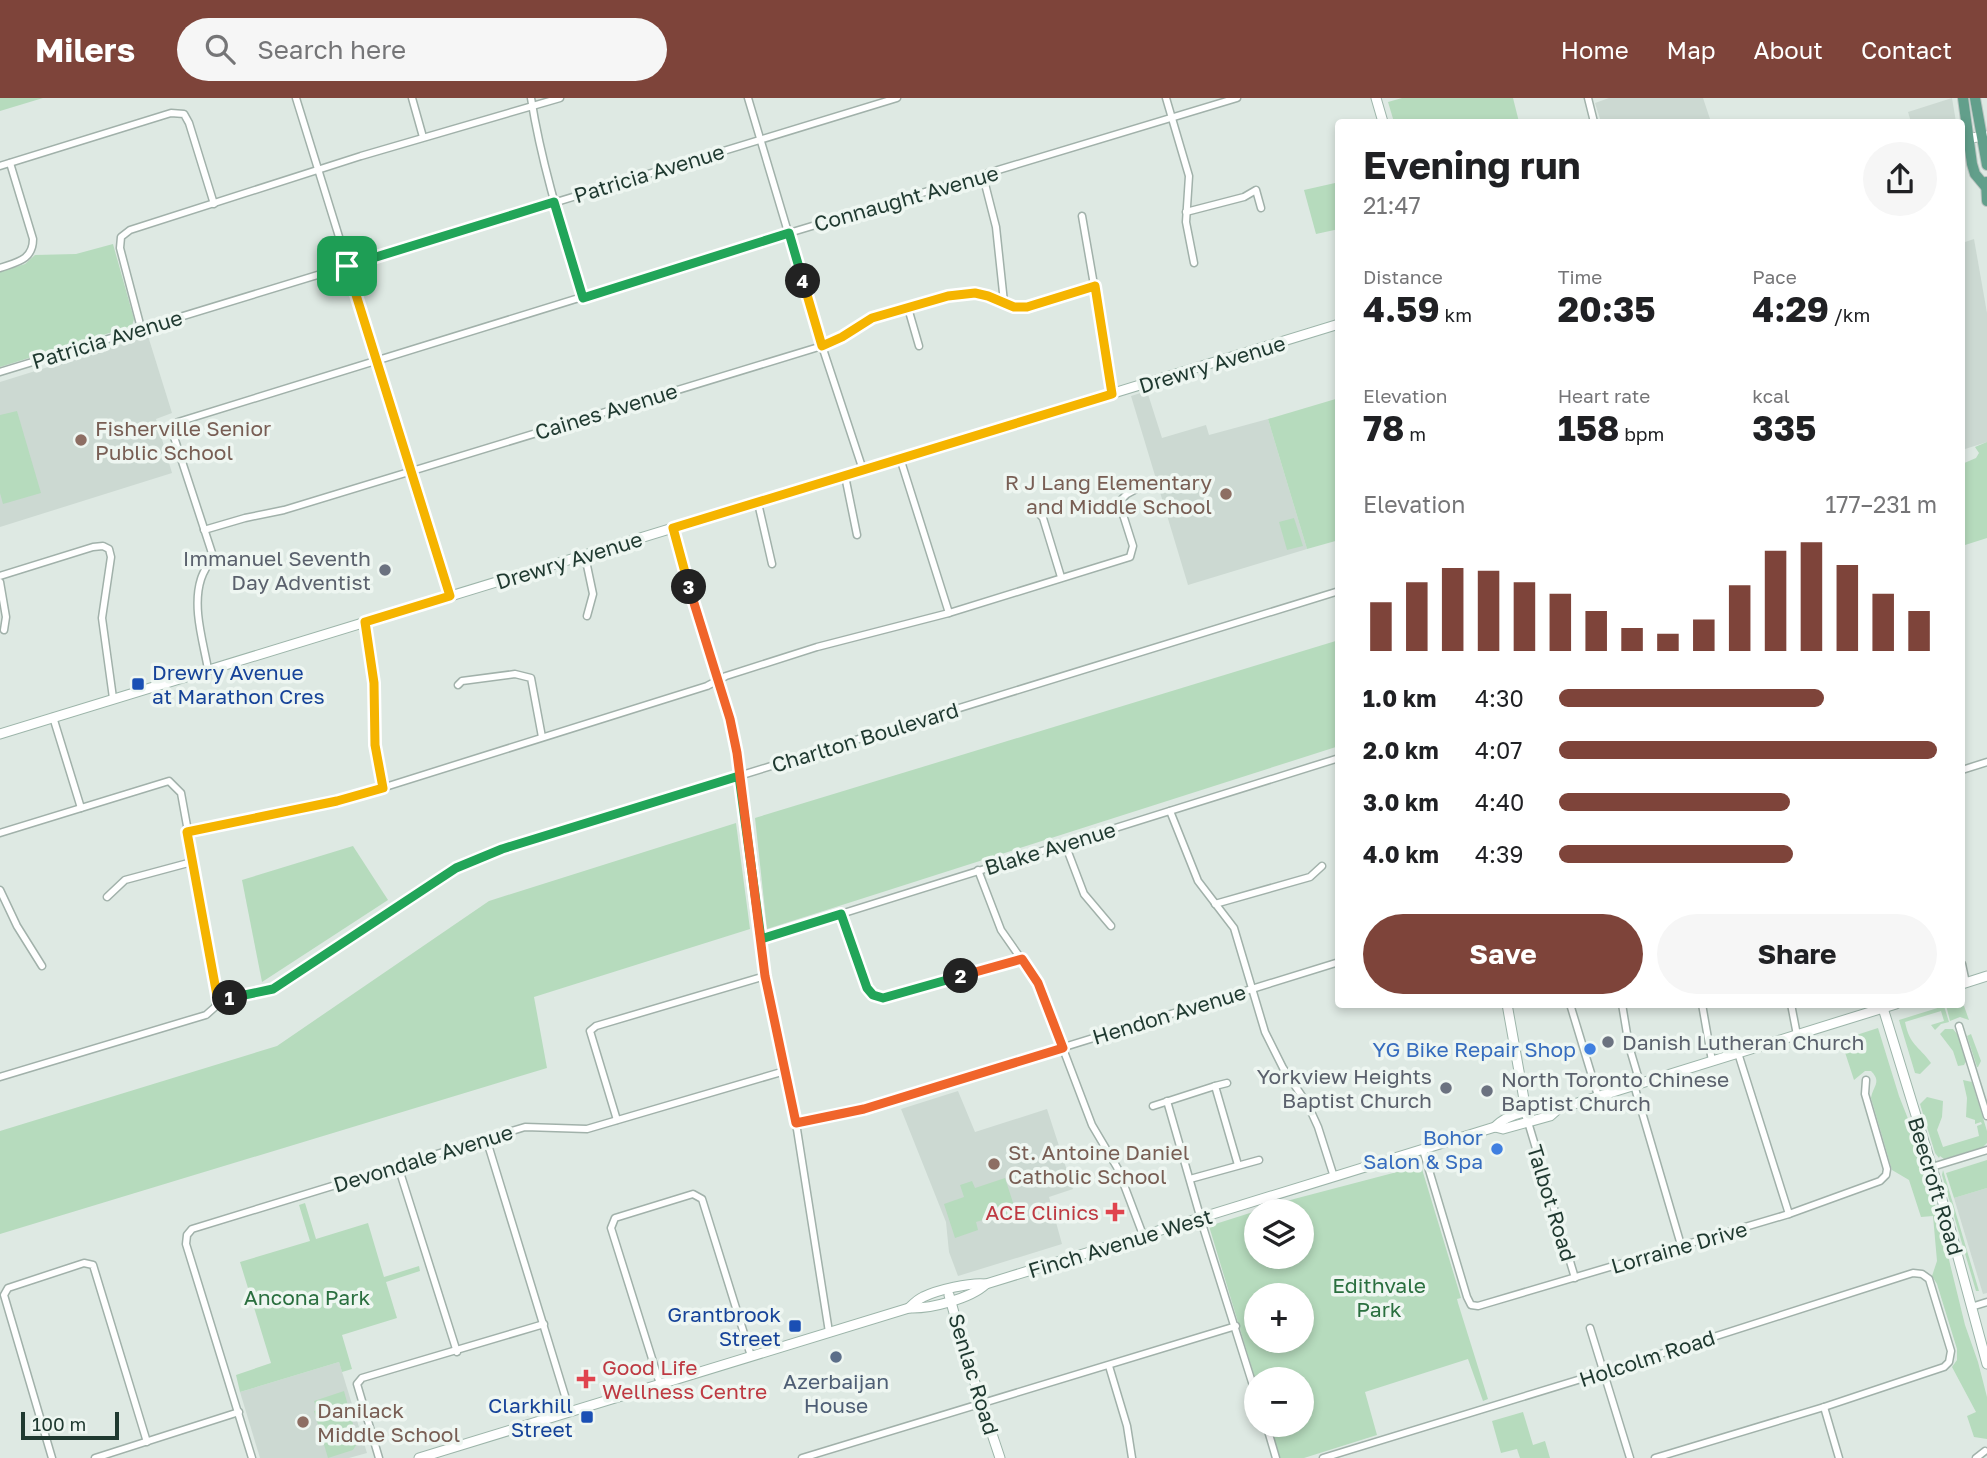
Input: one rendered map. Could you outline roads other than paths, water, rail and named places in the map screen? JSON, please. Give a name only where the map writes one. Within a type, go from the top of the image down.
[{"type":"main road","points":[[1963,98],[1964,119]]},
{"type":"main road","points":[[1975,98],[1984,136],[1987,165]]},
{"type":"main road","points":[[1965,139],[1975,174],[1986,182],[1987,201]]},
{"type":"street","points":[[296,98],[450,596]]},
{"type":"street","points":[[412,98],[423,137]]},
{"type":"street","points":[[531,98],[554,202],[583,298]]},
{"type":"street","points":[[141,328],[120,248],[121,237],[130,230],[423,137],[560,98]]},
{"type":"street","points":[[748,98],[822,346],[863,470]]},
{"type":"street","name":"Patricia Avenue","points":[[0,372],[897,98]]},
{"type":"street","points":[[1166,98],[1189,176],[1186,212],[1194,263]]},
{"type":"street","name":"Connaught Avenue","points":[[204,530],[173,434],[178,422],[1237,98]]},
{"type":"street","points":[[1376,98],[1382,119]]},
{"type":"street","points":[[1588,98],[1593,119]]},
{"type":"street","points":[[0,166],[171,113],[184,114],[214,204]]},
{"type":"street","points":[[1965,139],[1984,136]]},
{"type":"street","points":[[0,268],[26,259],[33,247],[33,239],[10,163]]},
{"type":"street","points":[[983,176],[996,227],[1004,302]]},
{"type":"street","points":[[1186,212],[1244,198],[1256,190],[1261,208]]},
{"type":"street","points":[[1082,216],[1112,394]]},
{"type":"street","name":"Caines Avenue","points":[[204,530],[284,510],[822,346],[847,335],[866,321],[962,293],[988,296],[1014,307],[1027,307],[1095,286]]},
{"type":"street","points":[[908,308],[919,346]]},
{"type":"street","name":"Drewry Avenue","points":[[0,734],[1335,325]]},
{"type":"street","points":[[900,458],[948,613]]},
{"type":"street","points":[[845,475],[858,535]]},
{"type":"street","points":[[187,832],[337,801],[383,788],[817,647],[948,613],[1130,557],[1133,546],[1119,502],[1127,494],[1151,481]]},
{"type":"street","points":[[758,503],[772,564]]},
{"type":"street","points":[[1034,508],[1043,518],[1061,577]]},
{"type":"street","points":[[673,528],[730,719],[737,753],[765,976],[796,1123],[829,1332]]},
{"type":"street","points":[[204,530],[212,553],[201,578],[198,612],[208,669]]},
{"type":"street","points":[[0,576],[93,547],[103,546],[109,549],[111,557],[102,626],[113,698]]},
{"type":"street","points":[[585,556],[593,594],[587,616]]},
{"type":"street","points":[[0,582],[6,617],[4,630]]},
{"type":"street","name":"Charlton Boulevard","points":[[218,1001],[273,989],[456,868],[502,849],[1335,592]]},
{"type":"street","points":[[365,622],[374,683],[375,745],[383,788]]},
{"type":"street","points":[[458,685],[462,681],[515,674],[531,678],[542,737]]},
{"type":"street","points":[[53,718],[81,808]]},
{"type":"street","name":"Blake Avenue","points":[[761,939],[1335,759]]},
{"type":"street","points":[[1965,769],[1987,762]]},
{"type":"street","points":[[0,833],[169,781],[181,793],[218,1001],[206,1015],[0,1077]]},
{"type":"street","points":[[1170,811],[1198,880],[1234,928],[1265,1032],[1283,1068],[1312,1114],[1334,1177]]},
{"type":"street","points":[[1065,844],[1084,894],[1111,926]]},
{"type":"street","points":[[107,897],[125,880],[192,862]]},
{"type":"street","points":[[1215,904],[1310,877],[1322,866]]},
{"type":"street","points":[[978,870],[1001,930],[1038,983],[1092,1125],[1118,1169],[1143,1235]]},
{"type":"street","points":[[0,890],[17,926],[43,965]]},
{"type":"street","points":[[841,914],[867,988],[873,995],[883,998],[1022,959]]},
{"type":"street","name":"Hendon Avenue","points":[[796,1123],[864,1109],[1335,963]]},
{"type":"street","points":[[617,1120],[590,1031],[596,1026],[765,976]]},
{"type":"street","points":[[1965,983],[1987,976]]},
{"type":"street","name":"Talbot Road","points":[[1508,1008],[1527,1117],[1575,1278]]},
{"type":"street","points":[[1571,1008],[1598,1096]]},
{"type":"street","points":[[1623,1008],[1637,1084],[1681,1245]]},
{"type":"street","points":[[1703,1008],[1712,1061]]},
{"type":"street","points":[[1792,1008],[1797,1035]]},
{"type":"street","name":"Finch Avenue West","points":[[909,1308],[922,1297],[975,1283],[986,1284],[1495,1127],[1503,1129],[1527,1117],[1550,1116],[1558,1109],[1879,1008]]},
{"type":"street","name":"Beecroft Road","points":[[1882,1008],[1932,1167],[1987,1364]]},
{"type":"street","points":[[1959,1026],[1982,1085],[1987,1116]]},
{"type":"street","points":[[1738,1053],[1789,1214]]},
{"type":"street","name":"Devondale Avenue","points":[[239,1412],[186,1244],[187,1235],[192,1229],[525,1127],[587,1129],[785,1071]]},
{"type":"street","name":"Lorraine Drive","points":[[1423,1150],[1471,1305],[1484,1304],[1789,1214],[1880,1181],[1887,1169],[1865,1094],[1866,1080]]},
{"type":"street","points":[[1153,1106],[1227,1083]]},
{"type":"street","points":[[1215,1086],[1238,1165]]},
{"type":"street","points":[[1167,1101],[1248,1367]]},
{"type":"street","points":[[486,1138],[570,1412]]},
{"type":"street","points":[[1932,1167],[1987,1150]]},
{"type":"street","points":[[1191,1179],[1259,1160]]},
{"type":"street","points":[[398,1166],[457,1352]]},
{"type":"street","points":[[660,1384],[611,1228],[615,1218],[693,1195],[702,1199],[751,1356]]},
{"type":"street","points":[[52,1458],[4,1295],[8,1288],[84,1264],[93,1265],[147,1442]]},
{"type":"street","name":"Holcolm Road","points":[[1323,1458],[1604,1373],[1913,1273],[1922,1274],[1929,1279],[1951,1351],[1949,1362],[1944,1367],[1824,1407]]},
{"type":"street","name":"Finch Avenue West","points":[[419,1458],[909,1308],[924,1308],[950,1301],[978,1292],[986,1284]]},
{"type":"street","name":"Senlac Road","points":[[947,1290],[1000,1458]]},
{"type":"street","points":[[1971,1307],[1987,1302]]},
{"type":"street","points":[[379,1458],[357,1384],[362,1378],[544,1324]]},
{"type":"street","points":[[802,1458],[1236,1326]]},
{"type":"street","points":[[1590,1328],[1630,1458]]},
{"type":"street","points":[[1109,1366],[1127,1426],[1132,1458]]},
{"type":"street","points":[[1655,1458],[1824,1407],[1839,1458]]},
{"type":"street","points":[[95,1458],[239,1412],[252,1458]]},
{"type":"street","points":[[1270,1437],[1276,1458]]},
{"type":"street","points":[[454,1447],[457,1458]]},
{"type":"street","points":[[1976,1458],[1985,1451]]},
{"type":"place","name":"Fisherville Senior Public School","points":[[81,440]]},
{"type":"place","name":"R J Lang Elementary and Middle School","points":[[1226,494]]},
{"type":"place","name":"Immanuel Seventh Day Adventist","points":[[385,570]]},
{"type":"place","name":"Drewry Avenue at Marathon Cres","points":[[138,684]]},
{"type":"place","name":"Danish Lutheran Church","points":[[1608,1042]]},
{"type":"place","name":"YG Bike Repair Shop","points":[[1590,1049]]},
{"type":"place","name":"Yorkview Heights Baptist Church","points":[[1446,1088]]},
{"type":"place","name":"North Toronto Chinese Baptist Church","points":[[1487,1091]]},
{"type":"place","name":"Bohor Salon & Spa","points":[[1497,1149]]},
{"type":"place","name":"St. Antoine Daniel Catholic School","points":[[994,1164]]},
{"type":"place","name":"ACE Clinics","points":[[1115,1212]]},
{"type":"place","name":"Grantbrook Street","points":[[795,1326]]},
{"type":"place","name":"Azerbaijan House","points":[[836,1357]]},
{"type":"place","name":"Good Life Wellness Centre","points":[[586,1379]]},
{"type":"place","name":"Clarkhill Street","points":[[587,1417]]},
{"type":"place","name":"Danilack Middle School","points":[[303,1422]]},
{"type":"park label","name":"Ancona Park","points":[[307,1297]]},
{"type":"park label","name":"Edithvale Park","points":[[1379,1297]]}]
